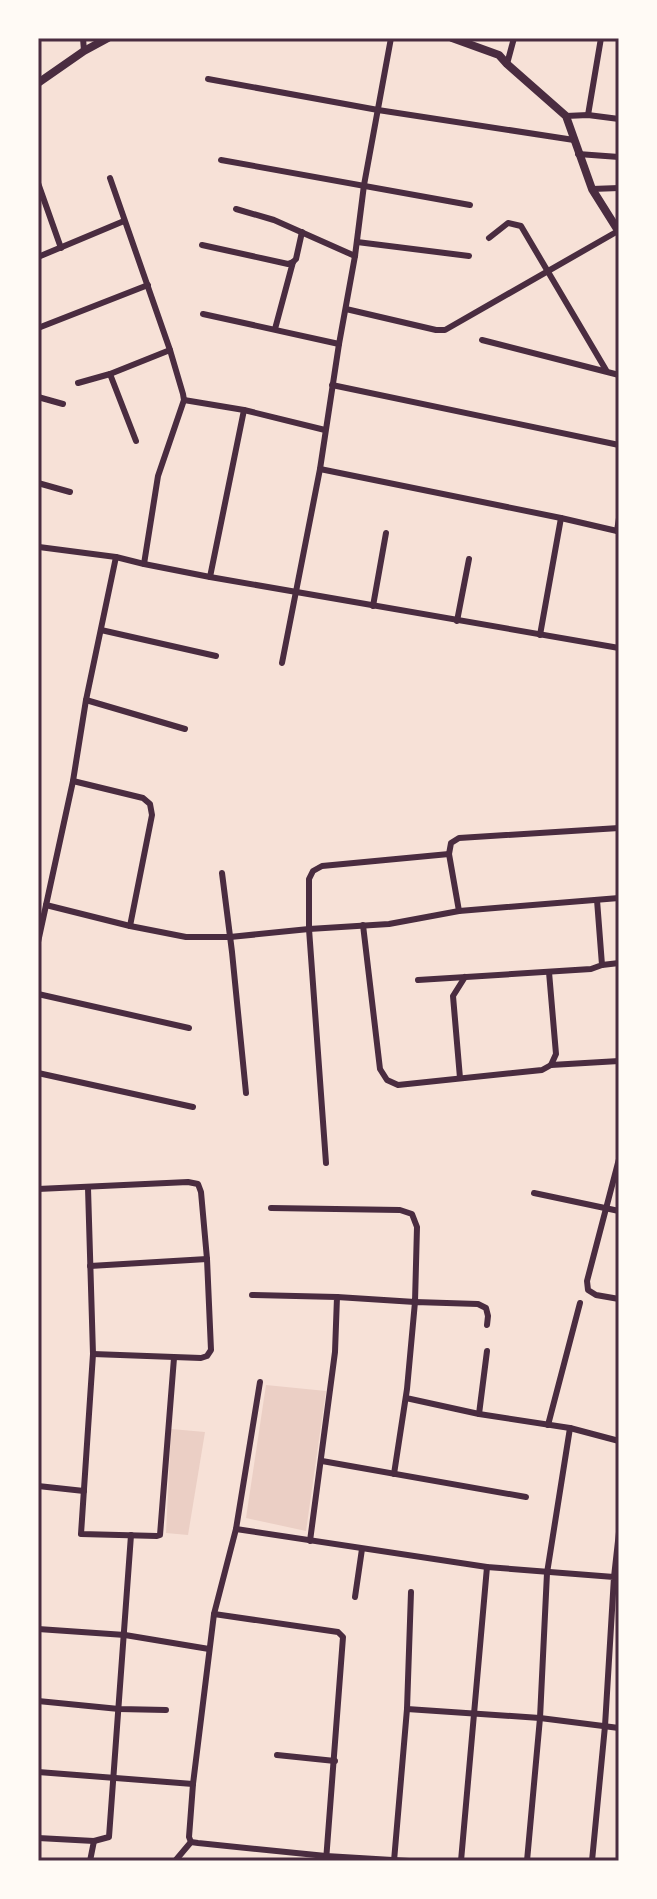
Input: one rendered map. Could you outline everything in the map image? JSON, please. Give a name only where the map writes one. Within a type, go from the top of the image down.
[{"type":"street","points":[[83,38],[84,51]]},
{"type":"street","points":[[38,83],[108,38]]},
{"type":"street","points":[[282,663],[320,469],[364,185],[391,38]]},
{"type":"street","points":[[346,309],[445,330],[617,227],[592,189],[566,116],[499,55],[452,38]]},
{"type":"street","points":[[507,64],[514,38]]},
{"type":"street","points":[[588,115],[601,38]]},
{"type":"street","points":[[208,79],[378,110],[574,140]]},
{"type":"street","points":[[566,116],[619,119]]},
{"type":"street","points":[[578,154],[619,157]]},
{"type":"street","points":[[221,160],[470,205]]},
{"type":"street","points":[[110,178],[183,394],[158,476],[144,564]]},
{"type":"street","points":[[38,183],[61,248]]},
{"type":"street","points":[[592,189],[619,188]]},
{"type":"street","points":[[236,209],[274,220],[355,256]]},
{"type":"street","points":[[38,257],[124,221]]},
{"type":"street","points":[[489,238],[508,223],[521,226],[606,370]]},
{"type":"street","points":[[275,329],[302,232]]},
{"type":"street","points":[[357,242],[469,256]]},
{"type":"street","points":[[202,245],[288,264],[293,262]]},
{"type":"street","points":[[38,328],[148,285]]},
{"type":"street","points":[[203,314],[339,344]]},
{"type":"street","points":[[482,340],[619,375]]},
{"type":"street","points":[[78,383],[170,350]]},
{"type":"street","points":[[110,374],[136,441]]},
{"type":"street","points":[[332,385],[619,445]]},
{"type":"street","points":[[183,394],[325,430]]},
{"type":"street","points":[[38,397],[63,404]]},
{"type":"street","points":[[210,577],[244,410]]},
{"type":"street","points":[[320,469],[618,530],[619,518]]},
{"type":"street","points":[[38,483],[70,492]]},
{"type":"street","points":[[540,635],[561,518]]},
{"type":"street","points":[[373,606],[386,533]]},
{"type":"street","points":[[39,547],[116,557],[210,577],[619,648]]},
{"type":"street","points":[[38,942],[116,557]]},
{"type":"street","points":[[457,621],[469,559]]},
{"type":"street","points":[[101,630],[216,656]]},
{"type":"street","points":[[86,700],[185,729]]},
{"type":"street","points":[[73,781],[143,798],[150,804],[152,815],[130,926]]},
{"type":"street","points":[[459,911],[449,854],[451,843],[459,838],[619,828]]},
{"type":"street","points":[[326,1163],[309,929],[309,879],[313,871],[322,866],[449,854]]},
{"type":"street","points":[[222,873],[246,1093]]},
{"type":"street","points":[[46,905],[186,937],[230,937],[389,924],[459,911],[619,898]]},
{"type":"street","points":[[597,900],[602,965]]},
{"type":"street","points":[[363,925],[380,1069],[387,1080],[398,1085],[542,1070],[551,1065],[619,1061]]},
{"type":"street","points":[[418,980],[591,969],[619,963]]},
{"type":"street","points":[[549,972],[556,1054],[551,1065]]},
{"type":"street","points":[[460,1078],[453,996],[465,977]]},
{"type":"street","points":[[38,994],[189,1028]]},
{"type":"street","points":[[38,1073],[193,1107]]},
{"type":"street","points":[[619,1159],[587,1281],[588,1290],[596,1295],[619,1299]]},
{"type":"street","points":[[38,1189],[188,1182],[198,1184],[201,1192],[211,1350],[201,1358],[93,1354]]},
{"type":"street","points":[[88,1188],[93,1354],[81,1534],[157,1536],[161,1532],[174,1358]]},
{"type":"street","points":[[534,1193],[619,1211]]},
{"type":"street","points":[[271,1208],[400,1210],[412,1214],[417,1227],[415,1302],[406,1398],[394,1474]]},
{"type":"street","points":[[90,1266],[207,1259]]},
{"type":"street","points":[[252,1295],[478,1304],[486,1308],[487,1325]]},
{"type":"street","points":[[310,1541],[335,1352],[337,1297]]},
{"type":"street","points":[[548,1425],[580,1303]]},
{"type":"street","points":[[479,1414],[487,1351]]},
{"type":"street","points":[[191,1842],[188,1830],[214,1614],[236,1529],[260,1382]]},
{"type":"street","points":[[406,1398],[479,1414],[570,1428],[619,1441]]},
{"type":"street","points":[[527,1861],[540,1718],[547,1573],[570,1428]]},
{"type":"street","points":[[322,1461],[526,1497]]},
{"type":"street","points":[[38,1486],[84,1491]]},
{"type":"street","points":[[236,1529],[487,1567],[616,1577]]},
{"type":"street","points":[[592,1861],[619,1532]]},
{"type":"street","points":[[38,1838],[94,1841],[109,1837],[131,1535]]},
{"type":"street","points":[[355,1597],[362,1549]]},
{"type":"street","points":[[461,1861],[487,1567]]},
{"type":"street","points":[[394,1860],[407,1709],[411,1592]]},
{"type":"street","points":[[214,1614],[341,1634],[343,1637],[326,1859]]},
{"type":"street","points":[[38,1629],[125,1635],[209,1649]]},
{"type":"street","points":[[38,1701],[166,1710]]},
{"type":"street","points":[[407,1709],[540,1718],[619,1728]]},
{"type":"street","points":[[277,1755],[335,1761]]},
{"type":"street","points":[[38,1772],[193,1784]]},
{"type":"street","points":[[90,1861],[94,1841]]},
{"type":"street","points":[[191,1842],[326,1859],[409,1861]]},
{"type":"street","points":[[175,1861],[191,1842]]},
{"type":"shaded area","points":[[266,1385],[326,1391],[306,1531],[246,1518]]},
{"type":"shaded area","points":[[171,1429],[205,1432],[188,1535],[166,1533]]}]
